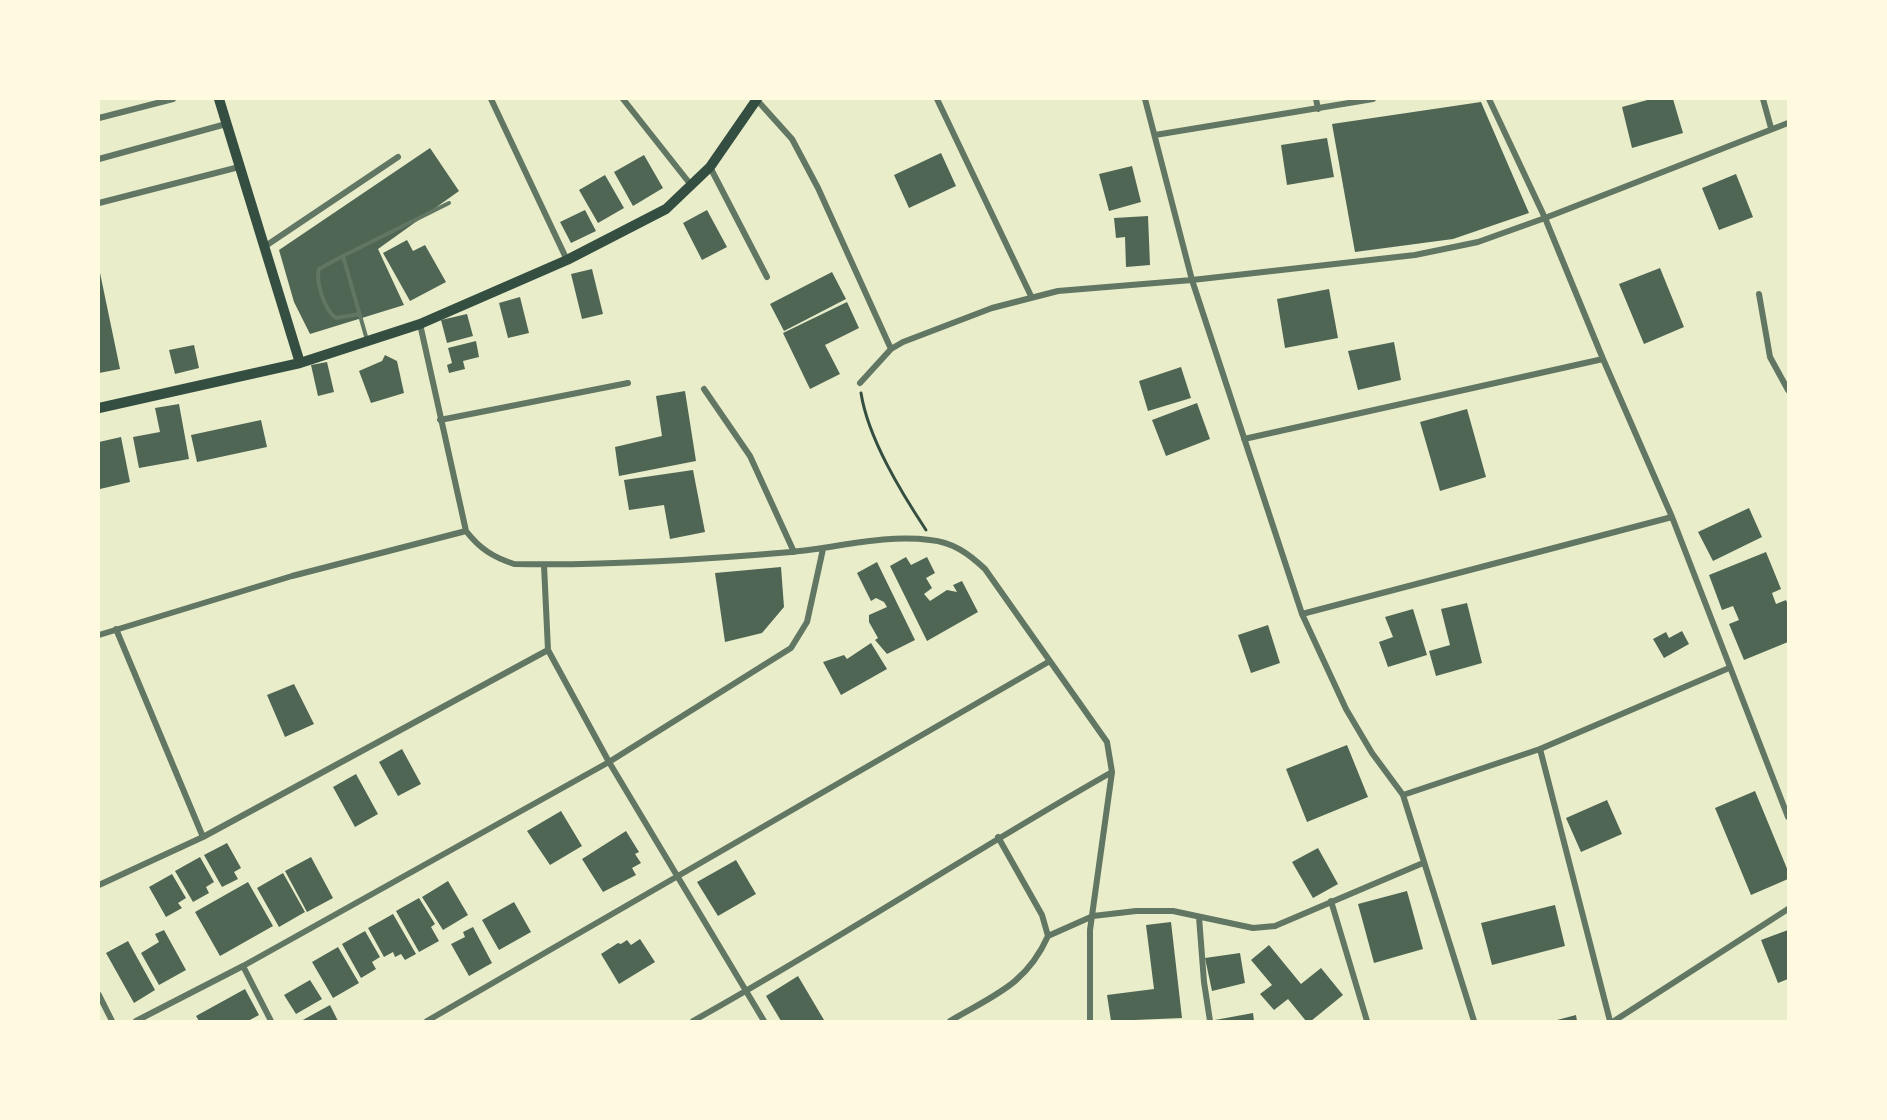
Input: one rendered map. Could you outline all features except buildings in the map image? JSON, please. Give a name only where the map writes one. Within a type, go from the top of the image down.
[{"type":"main road","points":[[219,99],[300,363]]},
{"type":"main road","points":[[99,408],[300,363],[420,324],[567,260],[666,209],[710,167],[757,99]]},
{"type":"street","points":[[99,118],[173,99]]},
{"type":"street","points":[[490,99],[567,260]]},
{"type":"street","points":[[623,99],[692,185]]},
{"type":"street","points":[[757,99],[792,139],[818,189],[891,349]]},
{"type":"street","points":[[937,99],[1031,296]]},
{"type":"street","points":[[1145,99],[1192,280],[1302,614],[1346,709],[1372,753],[1403,795],[1474,1021]]},
{"type":"street","points":[[1316,99],[1318,109]]},
{"type":"street","points":[[1155,135],[1373,99]]},
{"type":"street","points":[[1489,99],[1545,218],[1672,517],[1788,817]]},
{"type":"street","points":[[1763,99],[1771,128]]},
{"type":"street","points":[[860,383],[891,349],[993,308],[1031,296],[1058,291],[1192,280],[1415,255],[1478,242],[1788,123]]},
{"type":"street","points":[[99,159],[226,124]]},
{"type":"street","points":[[264,247],[398,157]]},
{"type":"street","points":[[99,203],[239,167]]},
{"type":"street","points":[[710,167],[767,277]]},
{"type":"street","points":[[1759,294],[1770,357],[1788,390]]},
{"type":"street","points":[[420,324],[466,531],[477,545],[493,557],[514,564],[670,563],[824,549],[888,537],[933,540],[963,549],[985,568],[1107,742],[1112,772],[1090,930],[1090,1021]]},
{"type":"street","points":[[1244,439],[1603,359]]},
{"type":"street","points":[[440,420],[628,383]]},
{"type":"street","points":[[704,388],[750,456],[794,552]]},
{"type":"street","points":[[1302,614],[1672,517]]},
{"type":"street","points":[[99,635],[292,576],[466,531]]},
{"type":"street","points":[[136,1021],[243,966],[609,762],[791,648],[807,622],[824,549]]},
{"type":"street","points":[[544,565],[548,650],[609,762],[764,1021]]},
{"type":"street","points":[[116,629],[203,837]]},
{"type":"street","points":[[99,885],[203,837],[548,650]]},
{"type":"street","points":[[427,1021],[1050,661]]},
{"type":"street","points":[[1403,795],[1540,749],[1729,669]]},
{"type":"street","points":[[1540,749],[1612,1021],[1788,909]]},
{"type":"street","points":[[693,1021],[746,992],[998,837],[1112,772]]},
{"type":"street","points":[[998,837],[1042,915],[1048,936]]},
{"type":"street","points":[[950,1021],[1017,982],[1030,969],[1048,936],[1093,916],[1173,910],[1253,928],[1275,926],[1423,864]]},
{"type":"street","points":[[1331,901],[1367,1021]]},
{"type":"street","points":[[1199,917],[1210,1021]]},
{"type":"street","points":[[243,966],[271,1021]]},
{"type":"street","points":[[99,995],[112,1021]]},
{"type":"lane","points":[[360,314],[336,318],[330,314],[317,276],[319,269],[449,203]]},
{"type":"lane","points":[[343,256],[367,341]]},
{"type":"path","points":[[860,383],[864,415],[885,459],[933,540]]}]
